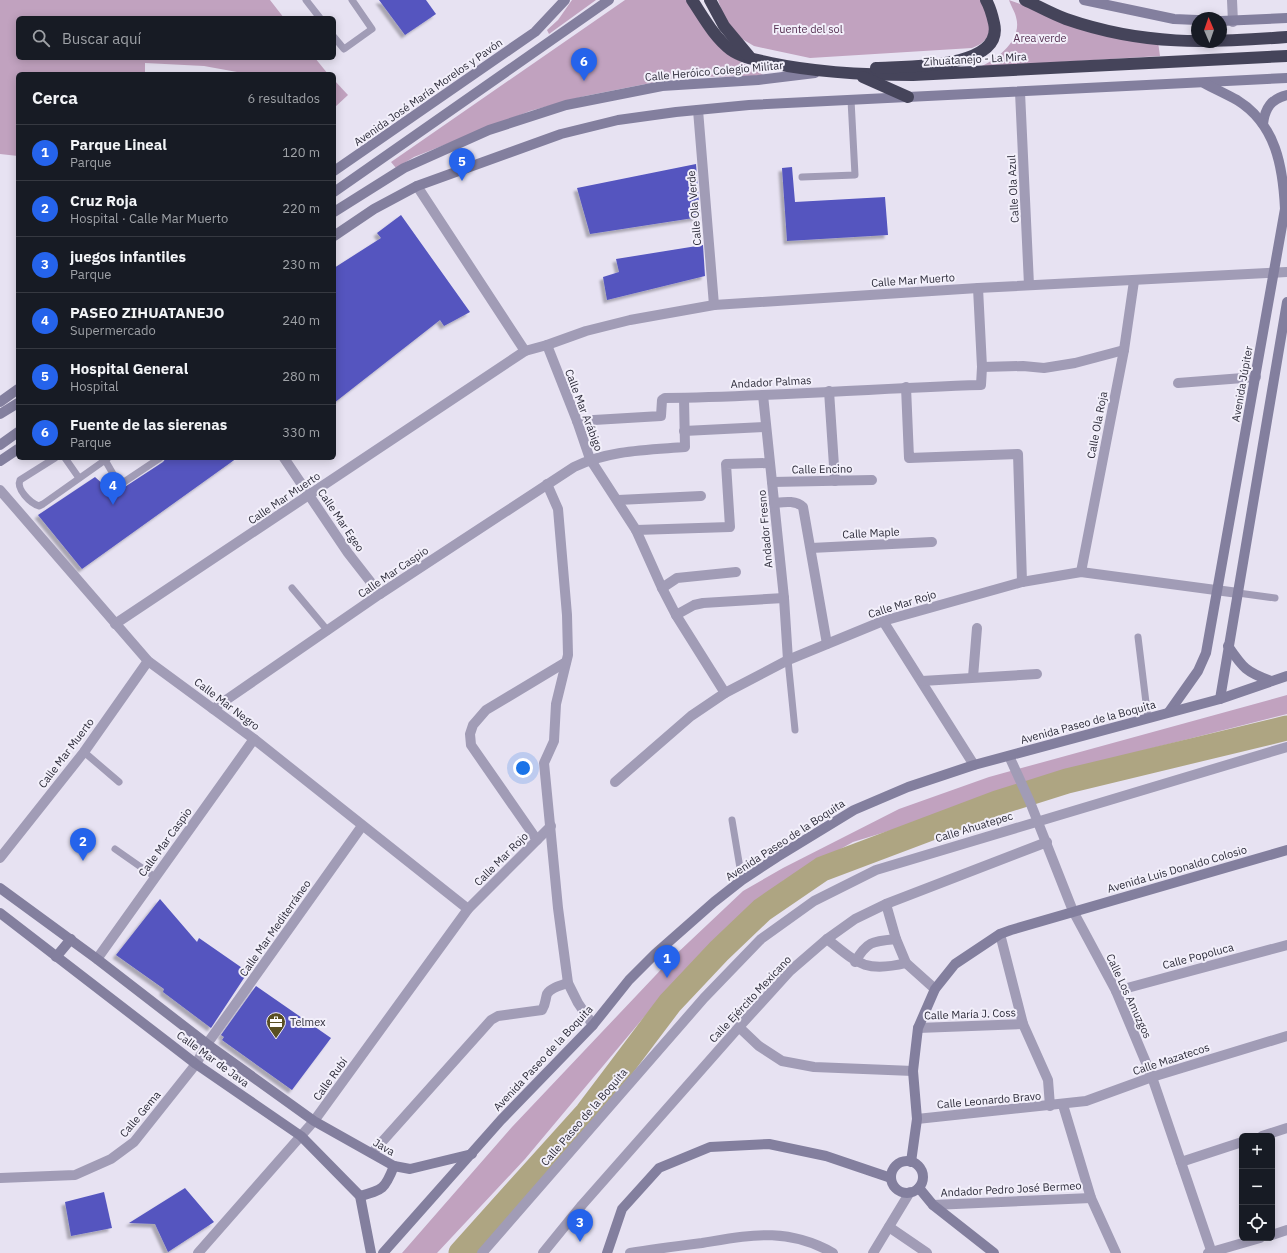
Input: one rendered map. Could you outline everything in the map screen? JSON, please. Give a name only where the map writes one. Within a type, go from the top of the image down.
[{"type":"highway","name":"Zihuatanejo - La Mira","points":[[692,0],[715,36],[732,51],[752,59],[860,75],[913,75],[1287,56]]},
{"type":"highway","points":[[710,0],[724,26],[752,59]]},
{"type":"highway","points":[[825,71],[955,62],[975,56],[990,44],[994,36],[994,21],[986,0]]},
{"type":"highway","points":[[1025,0],[1065,19],[1117,34],[1154,40],[1222,42],[1287,37]]},
{"type":"highway","points":[[860,75],[908,97]]},
{"type":"main road","name":"Avenida José María Morelos y Pavón","points":[[336,170],[535,32],[565,0]]},
{"type":"main road","points":[[336,191],[609,0]]},
{"type":"main road","points":[[1084,0],[1174,19],[1191,20]]},
{"type":"main road","points":[[1227,22],[1287,18]]},
{"type":"main road","name":"Calle Heróico Colegio Militar","points":[[336,211],[404,168],[489,130],[566,105],[662,86],[758,80],[825,71]]},
{"type":"main road","points":[[336,235],[374,209],[417,186],[473,164],[561,134],[618,120],[698,110],[851,100],[1287,78]]},
{"type":"main road","name":"Avenida Júpiter","points":[[1170,712],[1198,671],[1206,653],[1285,209],[1284,180],[1276,148],[1263,124],[1238,101],[1204,83]]},
{"type":"main road","points":[[1263,124],[1264,116],[1270,104],[1278,97],[1287,95]]},
{"type":"main road","points":[[374,143],[386,156]]},
{"type":"main road","points":[[1220,699],[1287,302]]},
{"type":"main road","points":[[0,402],[16,390]]},
{"type":"main road","points":[[0,414],[16,404]]},
{"type":"main road","points":[[0,445],[16,433]]},
{"type":"main road","points":[[0,461],[16,450]]},
{"type":"main road","points":[[1228,646],[1241,666],[1251,674],[1271,681]]},
{"type":"main road","name":"Avenida Paseo de la Boquita","points":[[383,1253],[501,1120],[593,1025],[629,980],[655,954],[742,880],[854,810],[908,787],[974,765],[1220,699],[1287,676]]},
{"type":"main road","name":"Avenida Luis Donaldo Colosio","points":[[911,1162],[917,1119],[913,1071],[918,1028],[935,989],[955,964],[1000,934],[1073,911],[1287,850]]},
{"type":"main road","name":"Calle Mar de Java","points":[[0,888],[97,959],[207,1044],[314,1121]]},
{"type":"main road","name":"Calle Mar de Java","points":[[0,914],[196,1064],[301,1136],[360,1196]]},
{"type":"main road","points":[[56,956],[71,940]]},
{"type":"main road","name":"Java","points":[[314,1121],[394,1166],[410,1169],[472,1154]]},
{"type":"main road","points":[[607,1253],[622,1209],[659,1168],[710,1147],[769,1144],[826,1156],[891,1178]]},
{"type":"main road","points":[[914,1190],[922,1176],[921,1169],[911,1162],[903,1162],[897,1165],[892,1171],[891,1178],[897,1189],[914,1190],[994,1253]]},
{"type":"main road","points":[[372,1253],[360,1196],[379,1191],[388,1180],[394,1166]]},
{"type":"street","points":[[1232,0],[1233,22]]},
{"type":"street","name":"Calle Ola Azul","points":[[1020,92],[1029,285]]},
{"type":"street","name":"Calle Ola Verde","points":[[698,110],[714,305]]},
{"type":"street","points":[[417,186],[525,351],[547,345]]},
{"type":"street","name":"Calle Mar Muerto","points":[[547,345],[586,331],[623,322],[714,305],[1029,285],[1134,281],[1287,272]]},
{"type":"street","name":"Calle Ola Roja","points":[[1081,572],[1124,350],[1134,281]]},
{"type":"street","points":[[978,288],[982,367],[1023,366],[1044,368],[1075,363],[1124,350]]},
{"type":"street","name":"Calle Mar Arábigo","points":[[547,345],[577,421],[590,459],[618,500],[636,530],[676,615],[725,693]]},
{"type":"street","name":"Calle Mar Muerto","points":[[115,624],[310,496],[525,351]]},
{"type":"street","name":"Andador Palmas","points":[[577,421],[661,416],[662,400],[666,398],[763,395],[829,390],[981,384],[982,367]]},
{"type":"street","points":[[1178,383],[1256,377]]},
{"type":"street","points":[[906,387],[909,458],[1018,454],[1022,582]]},
{"type":"street","points":[[829,390],[835,481]]},
{"type":"street","name":"Andador Fresno","points":[[763,395],[784,598],[788,660]]},
{"type":"street","points":[[590,459],[617,452],[685,447],[684,398]]},
{"type":"street","points":[[684,431],[766,427]]},
{"type":"street","name":"Calle Mar Caspio","points":[[213,709],[380,594],[550,482],[590,459]]},
{"type":"street","name":"Calle Mar Egeo","points":[[285,460],[348,553],[380,594]]},
{"type":"street","points":[[636,530],[730,527],[726,464],[769,463]]},
{"type":"street","name":"Calle Encino","points":[[772,482],[872,480]]},
{"type":"street","points":[[550,482],[558,509],[567,615],[568,656],[556,704],[554,741],[544,763],[558,908],[568,983],[578,1004],[593,1025]]},
{"type":"street","name":"Calle Mar Negro","points":[[0,490],[115,624],[148,660],[254,739],[468,909]]},
{"type":"street","points":[[618,500],[701,496]]},
{"type":"street","points":[[774,503],[793,502],[803,507],[826,644]]},
{"type":"street","name":"Calle Maple","points":[[811,548],[932,542]]},
{"type":"street","points":[[662,588],[677,578],[736,572]]},
{"type":"street","name":"Calle Mar Rojo","points":[[615,782],[691,716],[725,693],[788,660],[883,621],[1022,582],[1081,572],[1238,593]]},
{"type":"street","points":[[676,615],[694,604],[784,598]]},
{"type":"street","points":[[883,621],[974,765]]},
{"type":"street","points":[[973,677],[977,628]]},
{"type":"street","name":"Calle Mar Muerto","points":[[0,858],[84,752],[148,660]]},
{"type":"street","points":[[538,840],[471,745],[470,734],[473,725],[486,710],[566,662]]},
{"type":"street","points":[[922,681],[1037,674]]},
{"type":"street","name":"Calle Mar Caspio","points":[[97,959],[254,739]]},
{"type":"street","name":"Calle Ahuatepec","points":[[704,998],[760,939],[814,901],[876,870],[1287,747]]},
{"type":"street","name":"Calle Los Amuzgos","points":[[1009,756],[1047,842],[1073,911],[1116,991],[1152,1077],[1182,1162],[1210,1253]]},
{"type":"street","name":"Calle Mar Mediterráneo","points":[[207,1044],[362,826]]},
{"type":"street","name":"Calle Mar Rojo","points":[[468,909],[551,826]]},
{"type":"street","name":"Calle Ejército Mexicano","points":[[543,1253],[582,1206],[739,1027],[790,971],[827,939],[855,919],[886,904],[1047,842]]},
{"type":"street","points":[[886,904],[896,939],[906,963],[935,989]]},
{"type":"street","name":"Calle Rubí","points":[[198,1253],[314,1121],[468,909]]},
{"type":"street","points":[[1000,934],[1023,1024],[1048,1080],[1050,1106]]},
{"type":"street","points":[[827,939],[855,962],[874,967],[888,968],[906,963]]},
{"type":"street","points":[[855,962],[863,948],[870,943],[896,939]]},
{"type":"street","name":"Calle Popoluca","points":[[1116,991],[1287,945]]},
{"type":"street","points":[[372,1153],[491,1020],[498,1016],[542,1010],[546,1005],[547,994],[551,990],[568,983]]},
{"type":"street","name":"Calle Paseo de la Boquita","points":[[482,1253],[704,998]]},
{"type":"street","name":"Calle María J. Coss","points":[[918,1028],[1023,1024]]},
{"type":"street","points":[[739,1027],[758,1046],[782,1061],[814,1067],[913,1071]]},
{"type":"street","name":"Calle Mazatecos","points":[[1063,1105],[1086,1101],[1152,1077],[1287,1036]]},
{"type":"street","name":"Calle Gema","points":[[0,1178],[76,1174],[112,1160],[134,1142],[196,1064],[207,1044]]},
{"type":"street","points":[[1063,1105],[1091,1198],[1116,1253]]},
{"type":"street","name":"Calle Leonardo Bravo","points":[[917,1119],[1063,1105]]},
{"type":"street","points":[[1271,1133],[1287,1128]]},
{"type":"street","points":[[1182,1162],[1239,1143]]},
{"type":"street","points":[[873,1253],[914,1190]]},
{"type":"street","name":"Andador Pedro José Bermeo","points":[[933,1205],[1091,1198]]},
{"type":"street","points":[[889,1227],[927,1253]]},
{"type":"street","points":[[1275,1234],[1287,1230]]},
{"type":"street","points":[[630,1253],[739,1236],[770,1234],[802,1239],[833,1253]]},
{"type":"street","points":[[1210,1253],[1250,1241]]},
{"type":"lane","points":[[306,0],[318,16]]},
{"type":"lane","points":[[336,40],[344,50],[372,29],[352,0]]},
{"type":"lane","points":[[802,177],[856,175],[851,100]]},
{"type":"lane","points":[[52,460],[20,480],[18,484],[19,488],[34,505],[39,506],[43,504],[106,460]]},
{"type":"lane","points":[[66,460],[79,478]]},
{"type":"lane","points":[[107,460],[116,479],[124,482],[157,460]]},
{"type":"lane","points":[[292,588],[328,631]]},
{"type":"lane","points":[[1238,593],[1275,598]]},
{"type":"lane","points":[[1138,637],[1148,719]]},
{"type":"lane","points":[[788,660],[795,730]]},
{"type":"lane","points":[[84,752],[119,782]]},
{"type":"lane","points":[[732,820],[742,880]]},
{"type":"lane","points":[[115,849],[155,877]]},
{"type":"green space","points":[[0,0],[270,0],[282,16],[16,16],[16,60],[317,60],[326,72],[237,72],[204,66],[145,63],[145,72],[16,72],[16,156],[0,154]]},
{"type":"green space","points":[[572,0],[596,0],[549,34],[547,30],[558,20]]},
{"type":"green space","points":[[625,0],[686,0],[715,41],[731,56],[765,76],[681,77],[585,96],[530,111],[414,157],[396,168],[391,162]]},
{"type":"green space","name":"Fuente del sol","points":[[718,0],[981,0],[990,28],[986,39],[972,48],[810,58],[754,46],[737,36],[724,17]]},
{"type":"green space","name":"Area verde","points":[[1009,0],[1091,29],[1158,42],[1160,56],[980,67],[1001,54],[1012,41],[1016,33],[1016,17]]},
{"type":"green space","points":[[336,82],[348,95],[336,106]]},
{"type":"green space","points":[[1287,695],[1287,714],[1098,762],[995,798],[853,842],[783,881],[660,998],[525,1159],[437,1253],[402,1253],[512,1127],[672,958],[743,891],[783,868],[899,809],[989,777]]},
{"type":"building","points":[[379,0],[426,0],[436,14],[405,35]]},
{"type":"building","points":[[696,164],[700,217],[590,234],[577,188]]},
{"type":"building","points":[[792,167],[795,202],[885,197],[888,235],[787,241],[782,168]]},
{"type":"building","points":[[401,215],[470,312],[444,326],[440,320],[336,401],[336,267],[381,238],[377,233]]},
{"type":"building","points":[[703,245],[705,276],[607,300],[603,277],[619,272],[616,259]]},
{"type":"building","points":[[164,460],[234,460],[82,569],[38,515],[95,477],[114,494]]},
{"type":"building","points":[[160,899],[197,942],[199,938],[248,972],[211,1028],[163,992],[164,989],[116,955]]},
{"type":"building","name":"Telmex","points":[[256,986],[331,1038],[292,1090],[222,1040],[224,1037],[221,1035]]},
{"type":"building","points":[[185,1188],[214,1222],[168,1252],[155,1224],[129,1223]]},
{"type":"building","points":[[104,1192],[112,1228],[71,1236],[65,1202]]},
{"type":"waterway","points":[[461,1253],[587,1113],[670,1003],[719,951],[762,910],[822,869],[997,803],[1067,781],[1287,728]]},
{"type":"place","name":"Fuente de las sierenas","points":[[584,81]]},
{"type":"place","name":"Hospital General","points":[[462,181]]},
{"type":"place","name":"PASEO ZIHUATANEJO","points":[[113,505]]},
{"type":"place","name":"Cruz Roja","points":[[83,861]]},
{"type":"place","name":"Parque Lineal","points":[[667,978]]},
{"type":"place","name":"Telmex","points":[[276,1039]]},
{"type":"place","name":"juegos infantiles","points":[[580,1242]]}]
